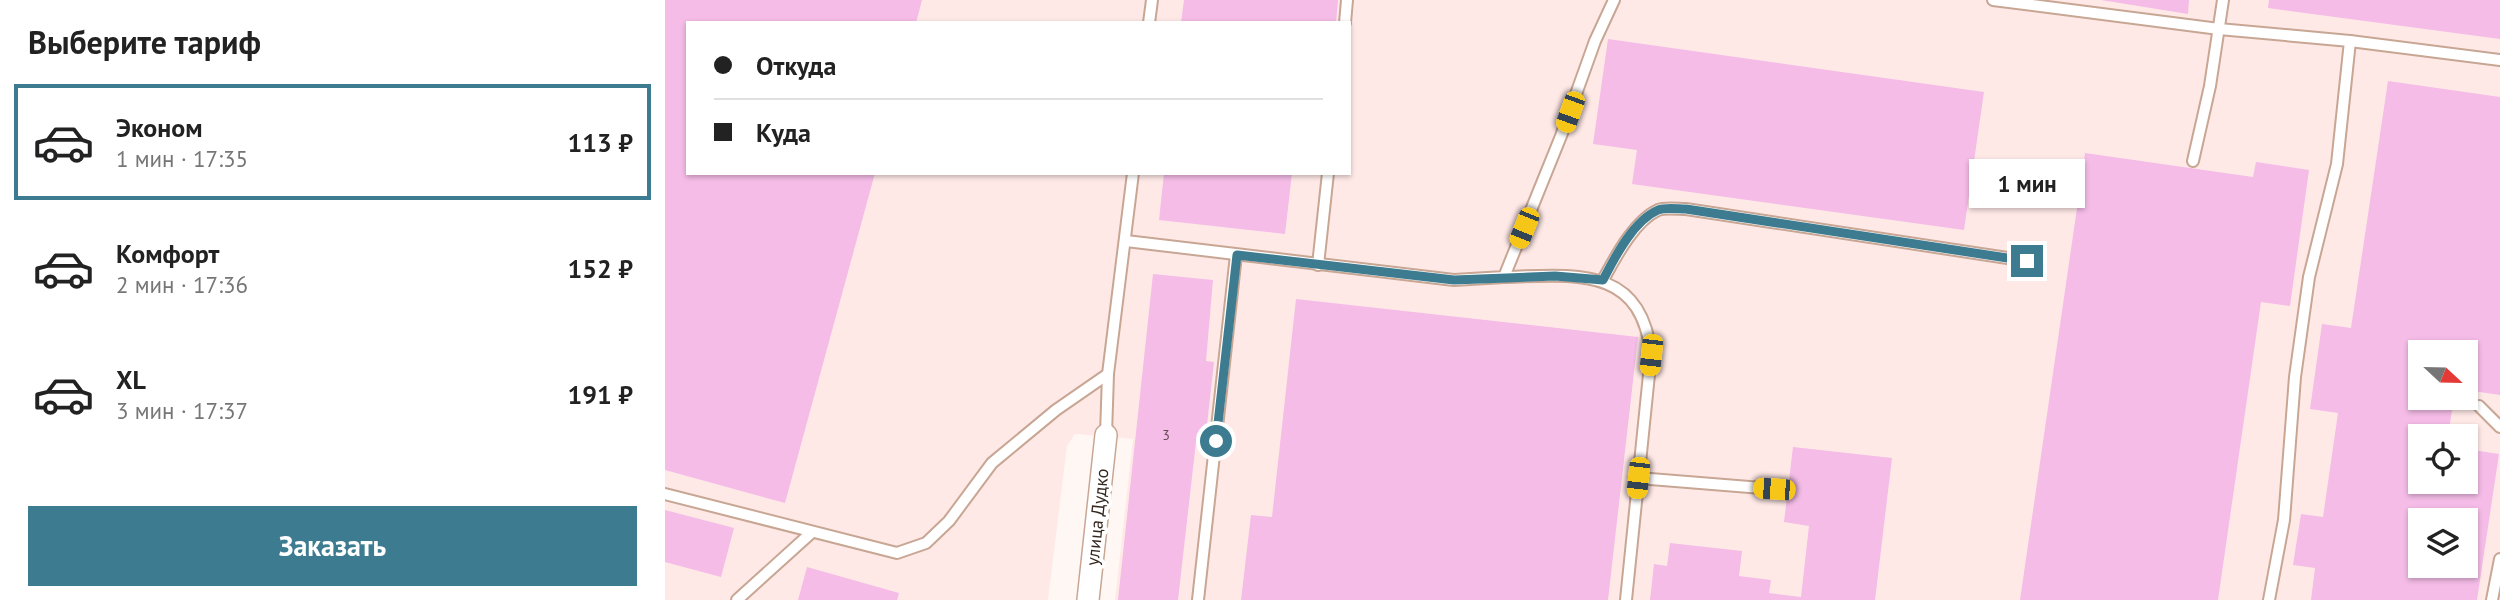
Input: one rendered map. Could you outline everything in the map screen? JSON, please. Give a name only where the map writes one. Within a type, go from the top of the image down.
[{"type":"street","name":"улица Дудко","points":[[1088,600],[1106,435]]},
{"type":"lane","points":[[1149,21],[1152,0]]},
{"type":"lane","points":[[1345,21],[1347,0]]},
{"type":"lane","points":[[1504,277],[1613,0]]},
{"type":"lane","points":[[1993,0],[2219,29],[2350,41],[2500,60]]},
{"type":"lane","points":[[2193,161],[2210,86],[2223,0]]},
{"type":"lane","points":[[2269,600],[2284,520],[2295,377],[2309,277],[2337,164],[2350,41]]},
{"type":"lane","points":[[1106,435],[1108,374],[1133,175]]},
{"type":"lane","points":[[1318,265],[1328,175]]},
{"type":"lane","points":[[1603,280],[1619,250],[1636,228],[1659,210],[1686,209],[2027,261]]},
{"type":"lane","points":[[1126,241],[1454,280],[1555,276],[1603,280],[1625,292],[1639,310],[1649,330],[1651,355],[1626,600]]},
{"type":"lane","points":[[1198,600],[1237,255]]},
{"type":"lane","points":[[665,494],[897,553],[926,543],[949,522],[992,463],[1056,410],[1108,374]]},
{"type":"lane","points":[[2479,406],[2500,427]]},
{"type":"lane","points":[[1638,478],[1774,489]]},
{"type":"lane","points":[[737,600],[811,533]]},
{"type":"lane","points":[[2492,600],[2500,559]]},
{"type":"shaded area","points":[[665,0],[2500,0],[2500,600],[1115,600],[1133,439],[1075,434],[1067,446],[1048,600],[665,600]]},
{"type":"building","points":[[665,0],[922,0],[917,21],[686,21],[686,175],[874,175],[785,503],[665,470]]},
{"type":"building","points":[[1184,0],[1338,0],[1336,21],[1181,21]]},
{"type":"building","points":[[2101,0],[2189,0],[2188,14]]},
{"type":"building","points":[[2269,0],[2500,0],[2500,39],[2268,8]]},
{"type":"building","points":[[1608,39],[1984,92],[1964,230],[1632,184],[1637,150],[1593,144]]},
{"type":"building","points":[[2388,81],[2500,97],[2500,395],[2478,392],[2478,340],[2408,340],[2408,410],[2452,410],[2450,424],[2408,424],[2408,494],[2478,494],[2478,451],[2499,454],[2477,600],[2311,600],[2315,568],[2293,565],[2301,514],[2323,517],[2338,413],[2310,409],[2322,324],[2351,328]]},
{"type":"building","points":[[2085,153],[2253,177],[2256,162],[2309,170],[2290,306],[2261,302],[2218,600],[2020,600]]},
{"type":"building","points":[[1164,175],[1292,175],[1285,234],[1159,220]]},
{"type":"building","points":[[1153,274],[1213,280],[1206,361],[1214,362],[1206,434],[1197,433],[1178,600],[1118,600]]},
{"type":"building","points":[[1296,299],[1638,337],[1608,600],[1241,600],[1251,515],[1272,517]]},
{"type":"building","points":[[1793,447],[1892,458],[1875,600],[1650,600],[1654,564],[1667,566],[1670,543],[1742,551],[1739,576],[1771,580],[1769,593],[1801,597],[1809,526],[1784,522]]},
{"type":"building","points":[[665,510],[734,528],[721,577],[665,562]]},
{"type":"building","points":[[807,567],[899,593],[897,600],[798,600]]},
{"type":"route","points":[[1216,441],[1237,255],[1454,280],[1555,276],[1603,280],[1619,250],[1636,228],[1659,210],[1686,209],[2027,261]]}]
